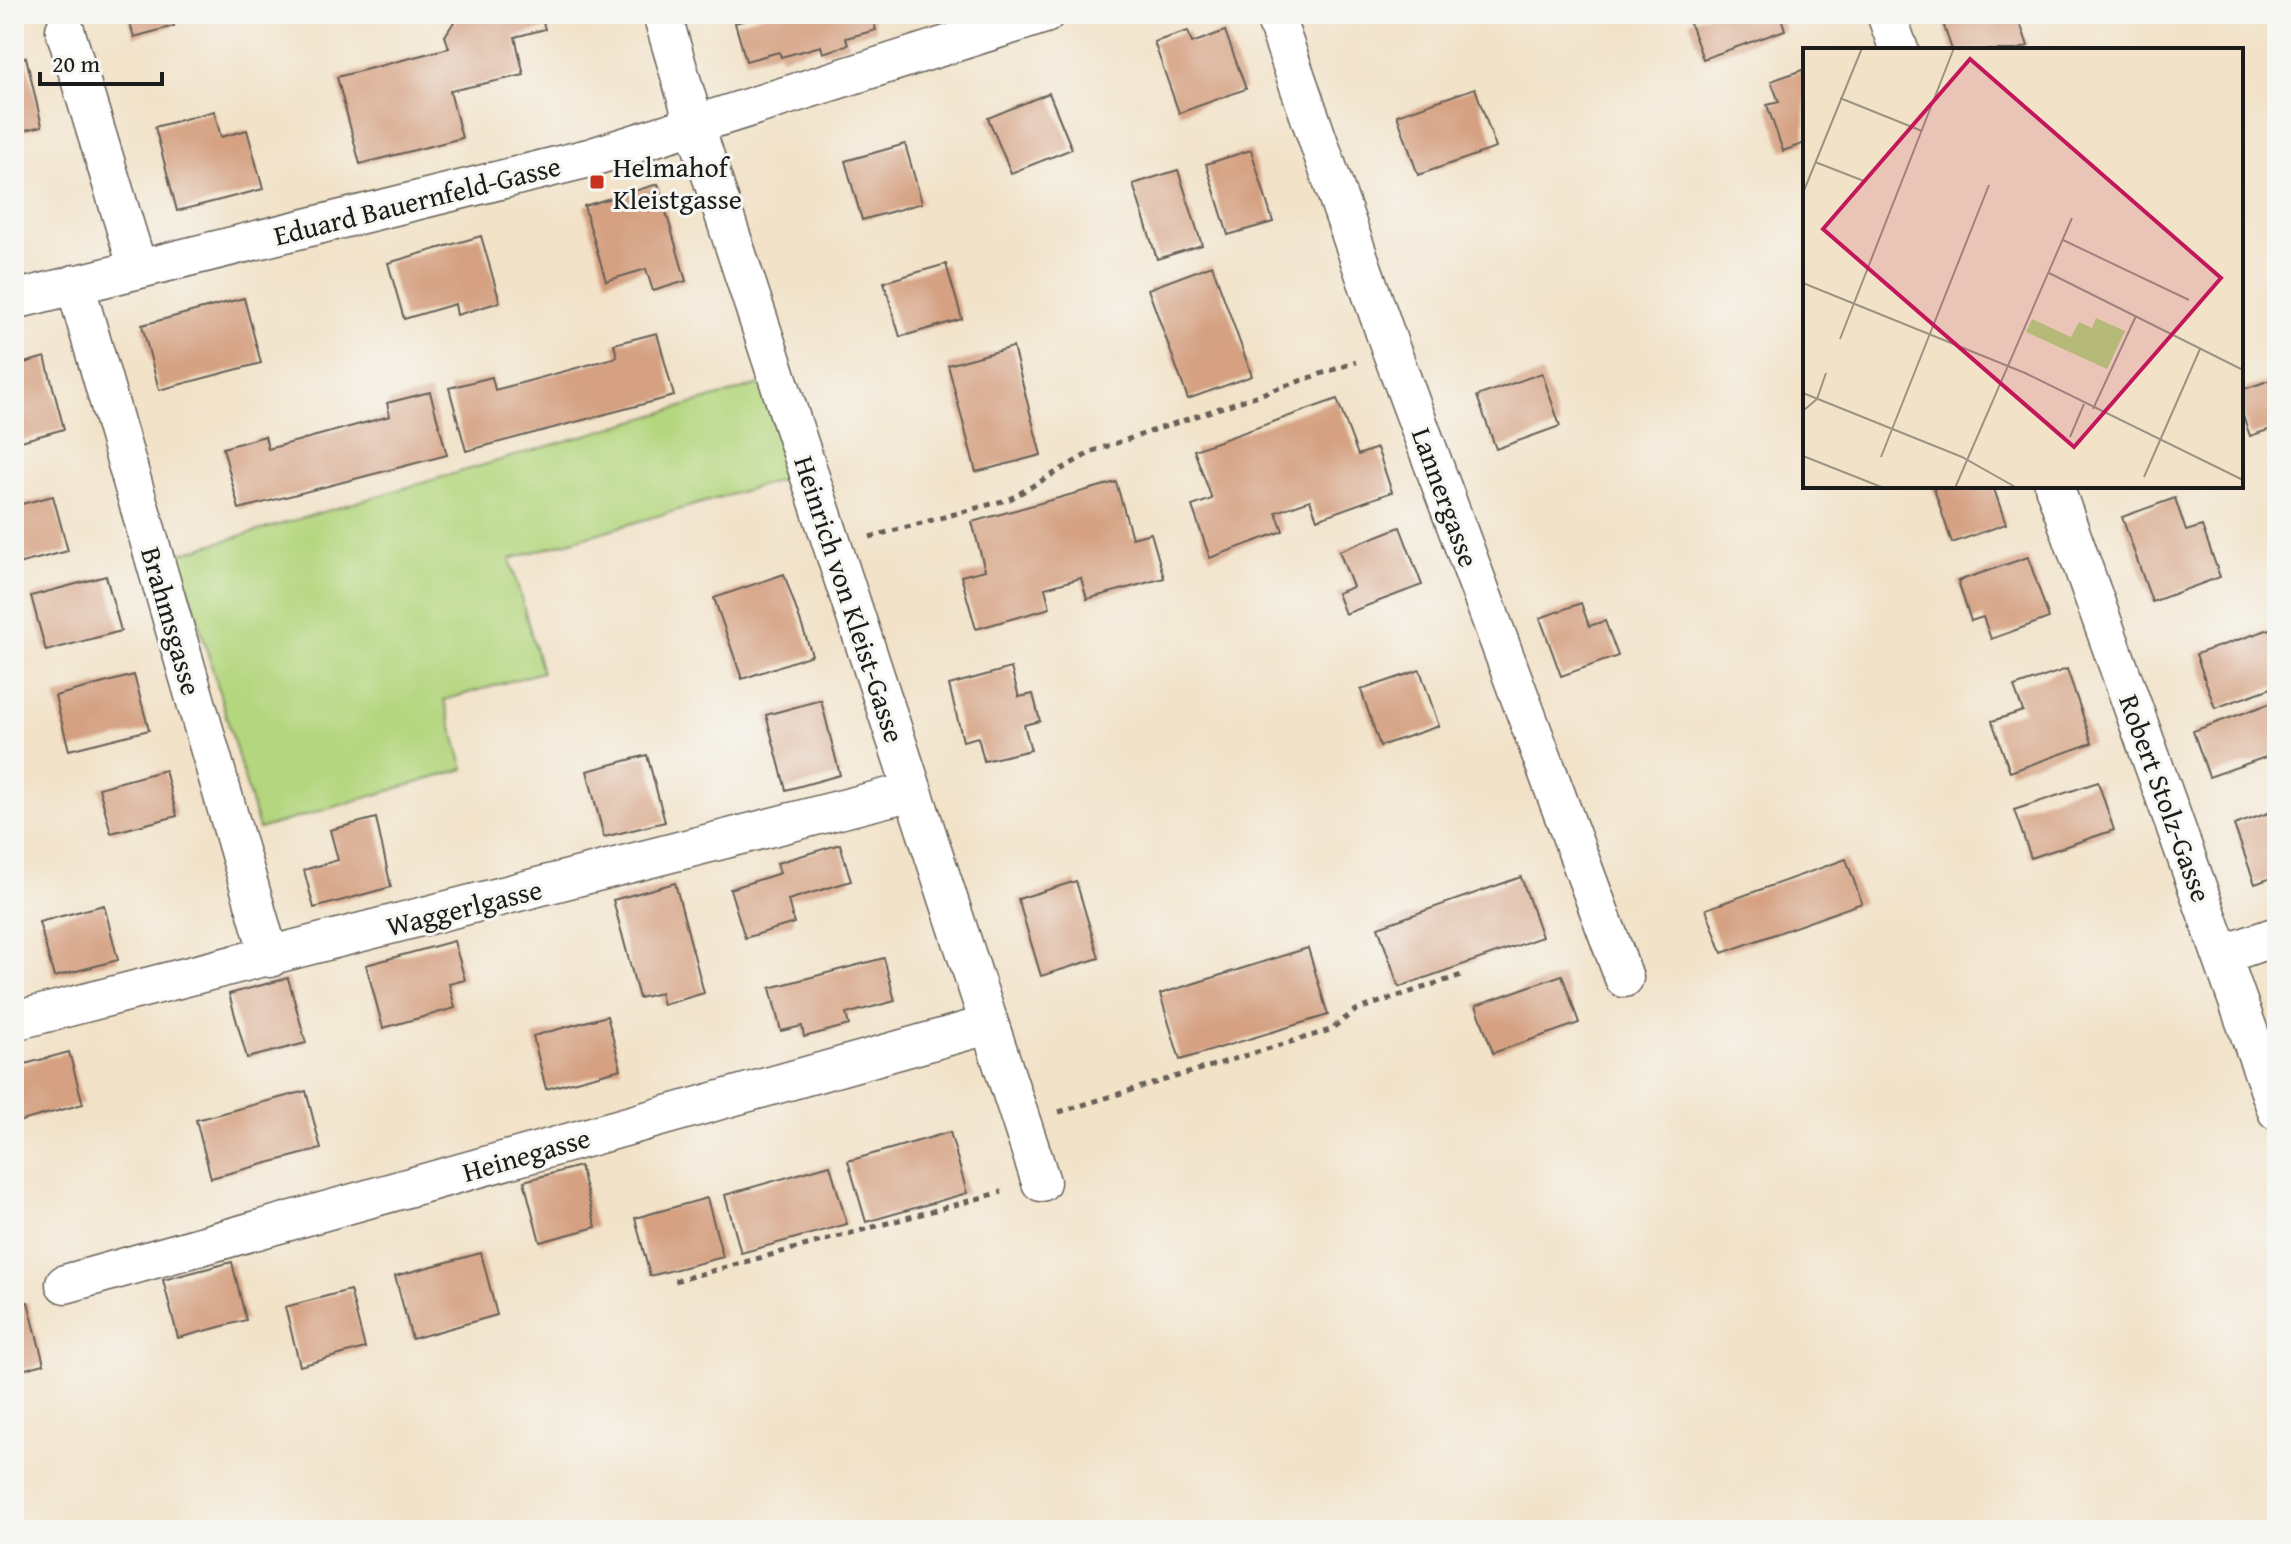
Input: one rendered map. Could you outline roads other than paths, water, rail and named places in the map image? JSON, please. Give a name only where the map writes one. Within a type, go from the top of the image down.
[{"type":"street","name":"Heinrich von Kleist-Gasse","points":[[662,14],[694,123],[1041,1182]]},
{"type":"street","name":"Eduard Bauernfeld-Gasse","points":[[14,300],[589,158],[1045,14]]},
{"type":"street","name":"Lannergasse","points":[[1274,14],[1391,350],[1624,978]]},
{"type":"street","points":[[1886,14],[1898,48]]},
{"type":"street","points":[[65,30],[138,269]]},
{"type":"street","name":"Brahmsgasse","points":[[75,284],[270,958]]},
{"type":"street","name":"Robert Stolz-Gasse","points":[[2055,488],[2277,1111]]},
{"type":"street","name":"Waggerlgasse","points":[[14,1021],[270,958],[913,791]]},
{"type":"street","points":[[2222,955],[2277,936]]},
{"type":"street","name":"Heinegasse","points":[[65,1284],[988,1025]]},
{"type":"place","name":"Helmahof Kleistgasse","points":[[597,182]]}]
